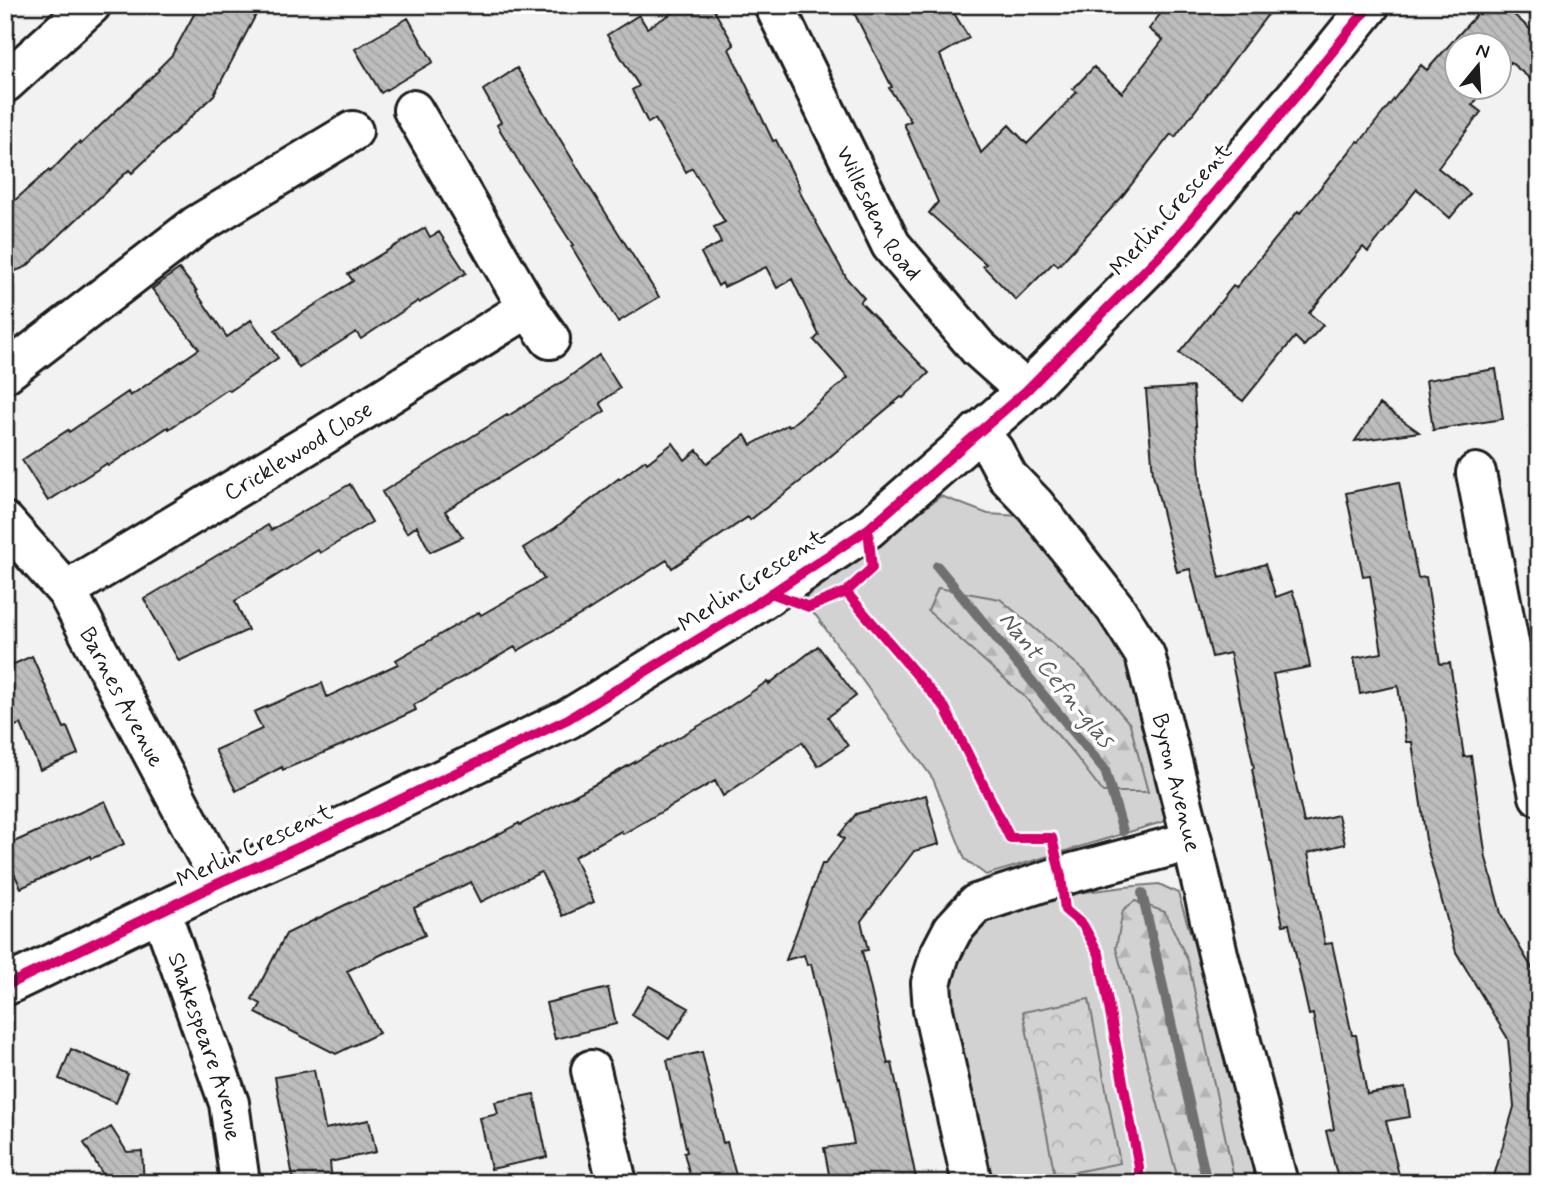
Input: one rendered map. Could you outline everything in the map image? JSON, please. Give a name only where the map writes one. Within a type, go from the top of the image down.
[{"type":"street","points":[[5,83],[91,5]]},
{"type":"street","name":"Willesden Road","points":[[774,5],[891,245],[978,348],[1026,391]]},
{"type":"street","name":"Merlin Crescent","points":[[5,986],[568,719],[751,607],[868,529],[1026,391],[1170,245],[1370,5]]},
{"type":"street","points":[[413,110],[528,308],[550,339]]},
{"type":"street","points":[[5,373],[197,225],[352,131]]},
{"type":"street","name":"Cricklewood Close","points":[[67,592],[528,308]]},
{"type":"street","name":"Byron Avenue","points":[[978,432],[994,452],[1008,477],[1035,505],[1115,608],[1145,655],[1218,954],[1278,1183]]},
{"type":"street","points":[[1476,473],[1539,796]]},
{"type":"street","name":"Barnes Avenue","points":[[5,522],[67,592],[221,882]]},
{"type":"street","points":[[972,1183],[933,1010],[932,983],[940,954],[953,929],[976,904],[1061,876],[1192,841]]},
{"type":"street","name":"Shakespeare Avenue","points":[[161,912],[229,1102],[240,1183]]},
{"type":"street","points":[[591,1070],[617,1183]]},
{"type":"green space","points":[[941,496],[988,514],[1020,516],[1130,649],[1169,820],[986,875],[965,859],[933,779],[817,617],[801,601]]},
{"type":"green space","points":[[938,588],[1000,599],[1086,672],[1130,724],[1148,792],[1103,792],[1024,696],[928,611]]},
{"type":"green space","points":[[1159,884],[1178,893],[1268,1183],[986,1183],[949,1006],[952,975],[967,946],[984,924],[1045,897]]},
{"type":"green space","points":[[1135,901],[1165,912],[1188,961],[1235,1183],[1179,1183],[1116,948],[1123,910]]},
{"type":"green space","points":[[1089,999],[1120,1163],[1055,1176],[1023,1012]]},
{"type":"building","points":[[199,5],[261,5],[214,95],[132,173],[129,170],[26,267],[5,275],[5,209],[49,170],[50,172],[159,70],[172,55]]},
{"type":"building","points":[[686,5],[711,5],[734,45],[729,49],[773,141],[776,140],[800,188],[798,189],[847,279],[864,298],[860,302],[929,373],[903,398],[750,520],[748,517],[672,568],[667,560],[587,611],[517,651],[515,647],[414,705],[416,710],[342,745],[283,770],[282,767],[236,791],[215,750],[262,729],[254,712],[322,683],[327,697],[398,664],[396,660],[479,612],[481,615],[544,579],[523,548],[555,528],[619,478],[645,460],[647,463],[673,443],[685,460],[697,450],[707,463],[745,435],[751,445],[787,425],[789,427],[848,378],[814,340],[819,335],[792,279],[777,288],[766,267],[724,287],[722,283],[718,286],[701,253],[721,243],[714,227],[725,222],[692,168],[686,172],[655,119],[648,123],[632,90],[639,86],[607,35],[639,15],[647,28]]},
{"type":"building","points":[[850,5],[949,5],[969,38],[940,55],[981,153],[1009,125],[1027,144],[1077,92],[1073,89],[1094,67],[1122,93],[1163,40],[1149,29],[1167,5],[1275,5],[1175,137],[1171,134],[1120,199],[1058,266],[1054,262],[1016,300],[983,266],[986,264],[929,213],[938,202],[904,124],[911,121],[889,88],[892,87]]},
{"type":"building","points":[[1485,5],[1503,5],[1539,37],[1539,86],[1512,64],[1512,32],[1461,32]]},
{"type":"building","points":[[408,18],[433,62],[381,93],[355,49]]},
{"type":"building","points":[[1442,53],[1442,102],[1475,102],[1472,105],[1481,112],[1438,168],[1470,194],[1450,218],[1417,189],[1368,252],[1363,247],[1309,313],[1323,325],[1304,346],[1295,337],[1243,401],[1179,353],[1233,286],[1236,288],[1298,211],[1300,213],[1358,141],[1360,142],[1421,65],[1427,70]]},
{"type":"building","points":[[517,68],[659,297],[618,322],[497,125],[501,122],[483,90]]},
{"type":"building","points":[[425,228],[430,237],[439,232],[466,273],[361,339],[356,332],[299,368],[275,330],[353,281],[348,274]]},
{"type":"building","points":[[179,269],[227,337],[251,320],[278,358],[169,429],[168,427],[48,501],[22,460],[128,392],[130,396],[199,349],[152,289]]},
{"type":"building","points":[[599,355],[620,388],[600,403],[605,411],[445,511],[463,537],[430,552],[417,526],[407,533],[382,492],[508,416]]},
{"type":"building","points":[[1496,369],[1503,419],[1433,430],[1426,380]]},
{"type":"building","points":[[1193,387],[1202,499],[1220,578],[1265,564],[1276,597],[1292,591],[1299,609],[1310,667],[1273,674],[1304,823],[1338,815],[1345,844],[1308,853],[1325,944],[1332,943],[1352,1035],[1356,1035],[1367,1094],[1405,1088],[1410,1117],[1386,1121],[1401,1183],[1339,1183],[1326,1131],[1334,1129],[1313,1014],[1309,1015],[1289,924],[1283,925],[1230,653],[1212,657],[1190,569],[1177,572],[1153,474],[1146,390]]},
{"type":"building","points":[[1380,404],[1419,432],[1355,441]]},
{"type":"building","points":[[1399,482],[1418,578],[1426,577],[1440,664],[1450,663],[1464,757],[1471,756],[1486,858],[1502,917],[1539,980],[1539,1183],[1492,1183],[1514,1107],[1508,1039],[1456,952],[1427,847],[1412,742],[1406,742],[1398,686],[1360,694],[1354,658],[1382,653],[1370,575],[1363,576],[1346,493]]},
{"type":"building","points":[[350,484],[372,522],[320,553],[318,550],[235,601],[248,630],[179,661],[144,599],[268,525],[271,530]]},
{"type":"building","points":[[818,646],[856,696],[828,717],[848,746],[818,766],[802,742],[723,796],[715,781],[623,834],[621,831],[574,857],[594,902],[563,916],[541,872],[481,902],[471,882],[414,908],[425,935],[347,971],[379,1033],[336,1054],[256,1013],[261,1004],[252,999],[286,934],[458,856],[519,823],[520,825],[711,719],[768,681],[769,684]]},
{"type":"building","points":[[32,656],[78,754],[40,770],[21,724],[15,726],[5,704],[5,668]]},
{"type":"building","points":[[926,795],[939,844],[914,851],[861,921],[868,950],[862,951],[888,1064],[892,1063],[917,1183],[863,1183],[861,1174],[830,1179],[824,1148],[854,1144],[811,964],[807,965],[804,955],[786,960],[822,864],[825,864],[844,839],[839,835],[856,814]]},
{"type":"building","points":[[105,801],[124,844],[91,859],[90,856],[21,888],[5,855],[5,846]]},
{"type":"building","points":[[649,986],[689,1008],[669,1039],[632,1015]]},
{"type":"building","points":[[608,988],[616,1024],[555,1039],[546,1003]]},
{"type":"building","points":[[71,1049],[128,1074],[116,1103],[59,1079]]},
{"type":"building","points":[[702,1052],[723,1143],[727,1142],[738,1183],[692,1183],[667,1060]]},
{"type":"building","points":[[314,1070],[325,1129],[369,1120],[376,1152],[330,1162],[332,1183],[294,1183],[275,1077]]},
{"type":"building","points":[[534,1094],[547,1157],[491,1169],[480,1118],[498,1114],[495,1102]]},
{"type":"building","points":[[111,1127],[127,1152],[142,1151],[144,1183],[108,1183],[84,1143]]},
{"type":"waterway","name":"Nant Cefn-glas","points":[[937,566],[1105,770],[1123,831]]},
{"type":"waterway","name":"Nant Cefn-glas","points":[[1142,893],[1207,1183]]},
{"type":"cycle path","points":[[5,986],[568,719],[751,607],[868,529],[1026,391],[1170,245],[1370,5]]},
{"type":"cycle path","points":[[771,593],[809,607],[846,592],[872,568],[868,529]]},
{"type":"cycle path","points":[[846,592],[945,708],[1010,838],[1052,838],[1061,876],[1065,910],[1083,925],[1099,954],[1139,1167],[1139,1183]]}]
